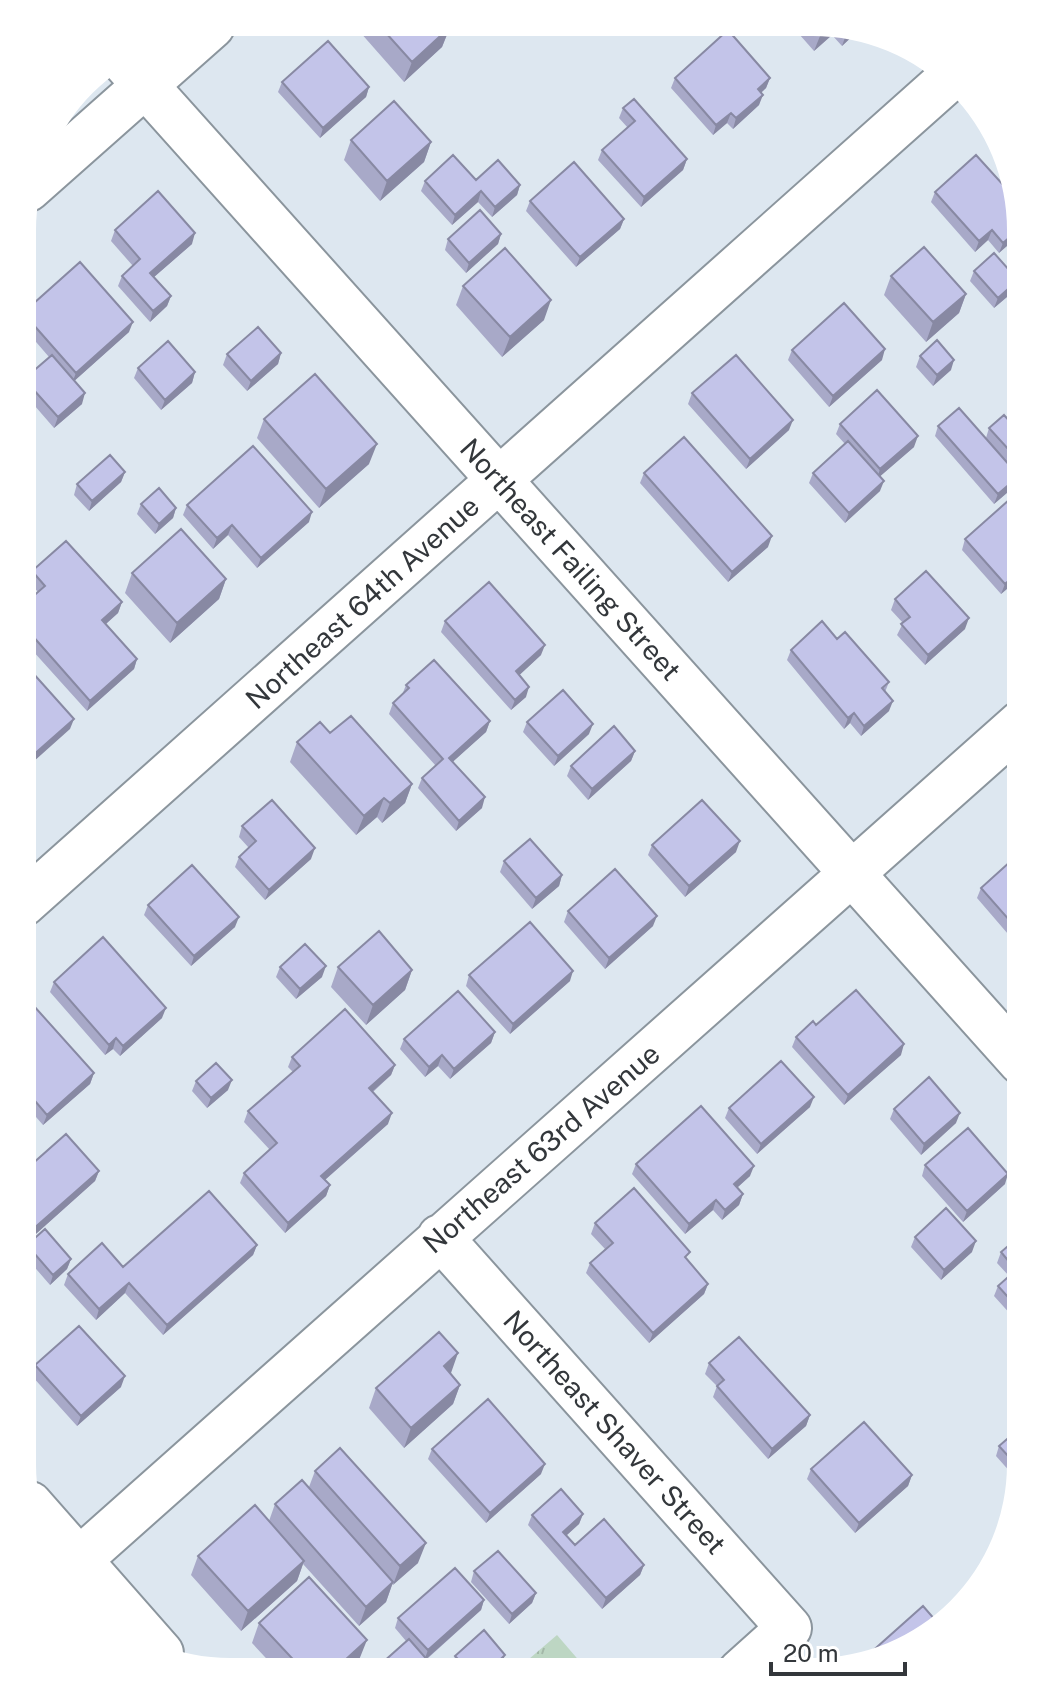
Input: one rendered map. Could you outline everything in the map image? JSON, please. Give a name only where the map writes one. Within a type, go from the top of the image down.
[{"type":"street","points":[[46,169],[133,71],[184,42]]},
{"type":"street","name":"Northeast Failing Street","points":[[133,71],[1007,1046]]},
{"type":"street","name":"Northeast 64th Avenue","points":[[36,892],[941,85]]},
{"type":"street","name":"Northeast 63rd Avenue","points":[[71,1567],[1007,735]]},
{"type":"street","name":"Northeast Shaver Street","points":[[440,1237],[789,1628],[756,1658]]},
{"type":"street","points":[[49,1533],[71,1567],[145,1638]]},
{"type":"green space","points":[[557,1635],[577,1658],[530,1658]]},
{"type":"building","points":[[389,36],[440,36],[412,62]]},
{"type":"building","points":[[721,36],[733,36],[770,78],[758,89],[763,95],[736,118],[731,113],[716,125],[675,78]]},
{"type":"building","points":[[328,41],[369,87],[323,128],[282,82]]},
{"type":"building","points":[[634,99],[687,159],[644,197],[602,150],[635,121],[623,108]]},
{"type":"building","points":[[394,101],[431,142],[387,181],[351,140]]},
{"type":"building","points":[[453,155],[476,180],[498,160],[520,185],[495,207],[481,191],[455,215],[425,181]]},
{"type":"building","points":[[976,155],[1001,182],[1007,217],[1007,239],[1003,243],[992,230],[979,241],[935,192]]},
{"type":"building","points":[[574,162],[624,219],[580,257],[530,201]]},
{"type":"building","points":[[158,191],[195,233],[150,273],[171,296],[153,311],[122,276],[140,259],[115,230]]},
{"type":"building","points":[[480,210],[501,234],[469,263],[448,239]]},
{"type":"building","points":[[924,247],[966,294],[933,322],[891,276]]},
{"type":"building","points":[[505,248],[551,300],[510,337],[463,286]]},
{"type":"building","points":[[994,253],[1007,268],[1007,290],[998,298],[974,271]]},
{"type":"building","points":[[80,262],[133,322],[76,373],[36,328],[36,301]]},
{"type":"building","points":[[844,303],[885,349],[833,396],[792,350]]},
{"type":"building","points":[[258,327],[281,353],[251,381],[227,354]]},
{"type":"building","points":[[937,340],[954,360],[937,375],[920,356]]},
{"type":"building","points":[[168,341],[195,372],[165,400],[138,368]]},
{"type":"building","points":[[52,355],[85,393],[58,417],[36,392],[36,369]]},
{"type":"building","points":[[736,355],[793,420],[750,459],[692,393]]},
{"type":"building","points":[[315,374],[377,444],[326,489],[264,419]]},
{"type":"building","points":[[877,390],[918,436],[880,469],[840,424]]},
{"type":"building","points":[[959,408],[1007,462],[1007,486],[998,494],[938,426]]},
{"type":"building","points":[[1004,415],[1007,418],[1007,448],[989,428]]},
{"type":"building","points":[[684,437],[772,536],[732,572],[644,473]]},
{"type":"building","points":[[848,441],[884,481],[849,513],[813,473]]},
{"type":"building","points":[[253,446],[312,512],[261,558],[232,525],[217,538],[187,505]]},
{"type":"building","points":[[110,455],[125,472],[92,501],[77,484]]},
{"type":"building","points":[[159,488],[176,508],[159,524],[141,504]]},
{"type":"building","points":[[1007,502],[1007,582],[1005,584],[965,539]]},
{"type":"building","points":[[181,529],[226,579],[177,623],[132,573]]},
{"type":"building","points":[[66,541],[122,602],[102,620],[137,659],[90,701],[36,640],[36,594],[45,586],[36,576],[36,567]]},
{"type":"building","points":[[926,571],[969,618],[928,655],[901,624],[910,617],[895,599]]},
{"type":"building","points":[[489,582],[545,645],[516,671],[529,687],[515,700],[445,621]]},
{"type":"building","points":[[822,621],[837,639],[845,632],[889,682],[882,688],[893,701],[864,726],[854,713],[848,718],[791,650]]},
{"type":"building","points":[[434,660],[490,721],[449,758],[485,797],[459,821],[422,778],[443,759],[393,703],[409,688],[406,685]]},
{"type":"building","points":[[36,677],[74,719],[36,753]]},
{"type":"building","points":[[563,690],[593,724],[558,756],[527,722]]},
{"type":"building","points":[[351,716],[412,784],[390,803],[384,798],[364,816],[297,742],[320,722],[330,733]]},
{"type":"building","points":[[614,726],[635,751],[592,789],[571,766]]},
{"type":"building","points":[[272,800],[315,848],[269,890],[239,857],[256,841],[242,826]]},
{"type":"building","points":[[702,800],[740,841],[689,886],[652,845]]},
{"type":"building","points":[[530,839],[562,875],[536,898],[504,861]]},
{"type":"building","points":[[192,865],[239,917],[194,956],[148,905]]},
{"type":"building","points":[[1007,865],[1007,918],[981,888]]},
{"type":"building","points":[[615,869],[657,916],[609,958],[568,911]]},
{"type":"building","points":[[530,922],[573,971],[513,1024],[469,975]]},
{"type":"building","points":[[379,931],[412,970],[373,1005],[338,967]]},
{"type":"building","points":[[103,937],[166,1008],[123,1046],[116,1038],[109,1045],[54,982]]},
{"type":"building","points":[[305,944],[326,966],[300,989],[280,967]]},
{"type":"building","points":[[856,990],[904,1044],[848,1095],[796,1037],[813,1021],[816,1025]]},
{"type":"building","points":[[458,991],[495,1032],[454,1069],[442,1055],[429,1067],[404,1039]]},
{"type":"building","points":[[36,1008],[94,1073],[47,1115],[36,1102]]},
{"type":"building","points":[[345,1009],[395,1065],[369,1088],[392,1113],[321,1176],[330,1185],[288,1223],[244,1173],[277,1143],[248,1111],[300,1066],[292,1057]]},
{"type":"building","points":[[781,1061],[814,1097],[761,1144],[729,1108]]},
{"type":"building","points":[[216,1063],[232,1080],[211,1098],[196,1081]]},
{"type":"building","points":[[929,1077],[960,1113],[924,1144],[894,1109]]},
{"type":"building","points":[[701,1106],[754,1166],[734,1184],[743,1194],[725,1210],[716,1200],[689,1224],[636,1164]]},
{"type":"building","points":[[968,1128],[1007,1175],[967,1211],[925,1165]]},
{"type":"building","points":[[66,1134],[99,1171],[36,1226],[36,1161]]},
{"type":"building","points":[[634,1188],[690,1252],[685,1257],[708,1284],[653,1333],[590,1263],[613,1243],[595,1223]]},
{"type":"building","points":[[209,1191],[257,1245],[167,1325],[129,1283],[99,1309],[68,1274],[102,1243],[123,1267]]},
{"type":"building","points":[[946,1208],[976,1241],[944,1270],[915,1237]]},
{"type":"building","points":[[45,1229],[71,1259],[53,1275],[36,1255],[36,1237]]},
{"type":"building","points":[[1007,1278],[1007,1296],[998,1286]]},
{"type":"building","points":[[79,1326],[125,1376],[81,1416],[36,1364]]},
{"type":"building","points":[[439,1332],[458,1353],[444,1366],[460,1385],[411,1428],[376,1388]]},
{"type":"building","points":[[739,1337],[810,1415],[772,1449],[717,1386],[724,1380],[709,1363]]},
{"type":"building","points":[[488,1399],[545,1464],[490,1513],[432,1449]]},
{"type":"building","points":[[864,1422],[912,1475],[859,1523],[811,1469]]},
{"type":"building","points":[[1007,1439],[1007,1455],[999,1446]]},
{"type":"building","points":[[340,1448],[426,1543],[400,1566],[315,1471]]},
{"type":"building","points":[[302,1480],[393,1582],[366,1607],[275,1504]]},
{"type":"building","points":[[561,1489],[583,1514],[563,1532],[575,1545],[604,1519],[644,1565],[606,1598],[532,1515]]},
{"type":"building","points":[[255,1505],[304,1561],[248,1611],[198,1556]]},
{"type":"building","points":[[498,1551],[536,1593],[512,1614],[474,1571]]},
{"type":"building","points":[[455,1568],[484,1600],[428,1650],[398,1618]]},
{"type":"building","points":[[309,1577],[367,1640],[347,1658],[292,1658],[259,1623]]},
{"type":"building","points":[[923,1606],[932,1617],[910,1632],[878,1646]]},
{"type":"building","points":[[484,1630],[505,1655],[502,1658],[455,1656]]},
{"type":"building","points":[[409,1639],[426,1658],[388,1658]]}]
